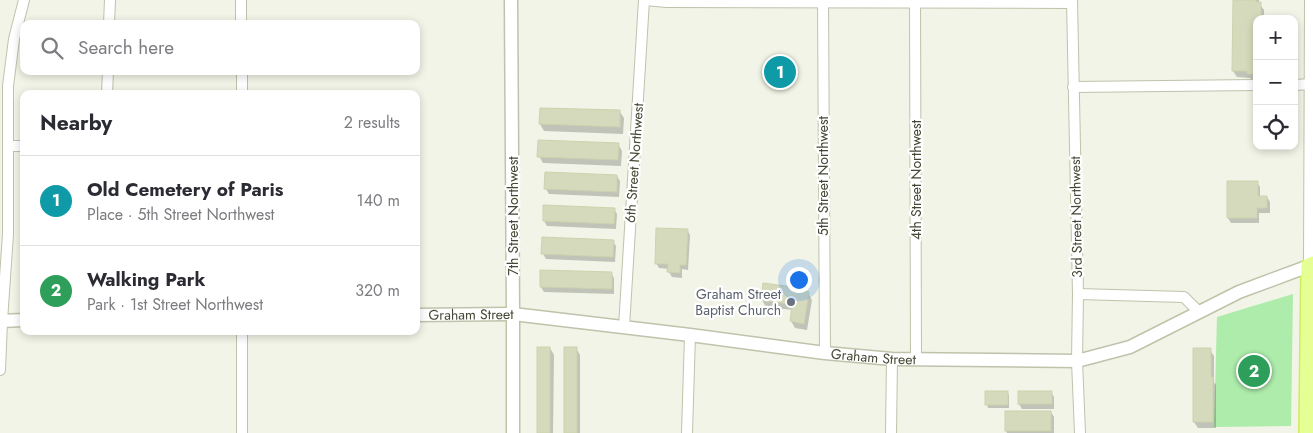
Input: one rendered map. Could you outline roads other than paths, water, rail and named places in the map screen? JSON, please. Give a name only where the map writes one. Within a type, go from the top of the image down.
[{"type":"main road","points":[[1307,433],[1311,265]]},
{"type":"street","points":[[0,370],[1,321],[8,234],[8,86],[14,39],[24,0]]},
{"type":"street","points":[[109,20],[110,0]]},
{"type":"street","points":[[241,0],[241,20]]},
{"type":"street","name":"7th Street Northwest","points":[[511,0],[514,314],[512,433]]},
{"type":"street","points":[[644,0],[667,2],[1072,1]]},
{"type":"street","name":"6th Street Northwest","points":[[624,327],[644,0]]},
{"type":"street","points":[[1310,0],[1311,265]]},
{"type":"street","name":"5th Street Northwest","points":[[822,1],[825,352]]},
{"type":"street","name":"4th Street Northwest","points":[[915,1],[916,360]]},
{"type":"street","name":"3rd Street Northwest","points":[[1072,1],[1078,294],[1077,361],[1080,433]]},
{"type":"street","points":[[107,90],[108,75]]},
{"type":"street","points":[[242,75],[242,90]]},
{"type":"street","points":[[1298,85],[1311,84]]},
{"type":"street","points":[[1073,87],[1253,85]]},
{"type":"street","points":[[8,146],[20,146]]},
{"type":"street","name":"Graham Street","points":[[420,315],[514,314],[892,359],[1077,361],[1130,346],[1239,292],[1311,265]]},
{"type":"street","points":[[1078,294],[1184,297],[1199,312]]},
{"type":"street","points":[[1,321],[20,320]]},
{"type":"street","points":[[242,335],[242,433]]},
{"type":"street","points":[[688,433],[690,335]]},
{"type":"street","points":[[891,433],[892,359]]},
{"type":"place","name":"Old Cemetery of Paris","points":[[780,72]]},
{"type":"place","name":"Graham Street Baptist Church","points":[[791,302]]},
{"type":"place","name":"Walking Park","points":[[1254,371]]}]
